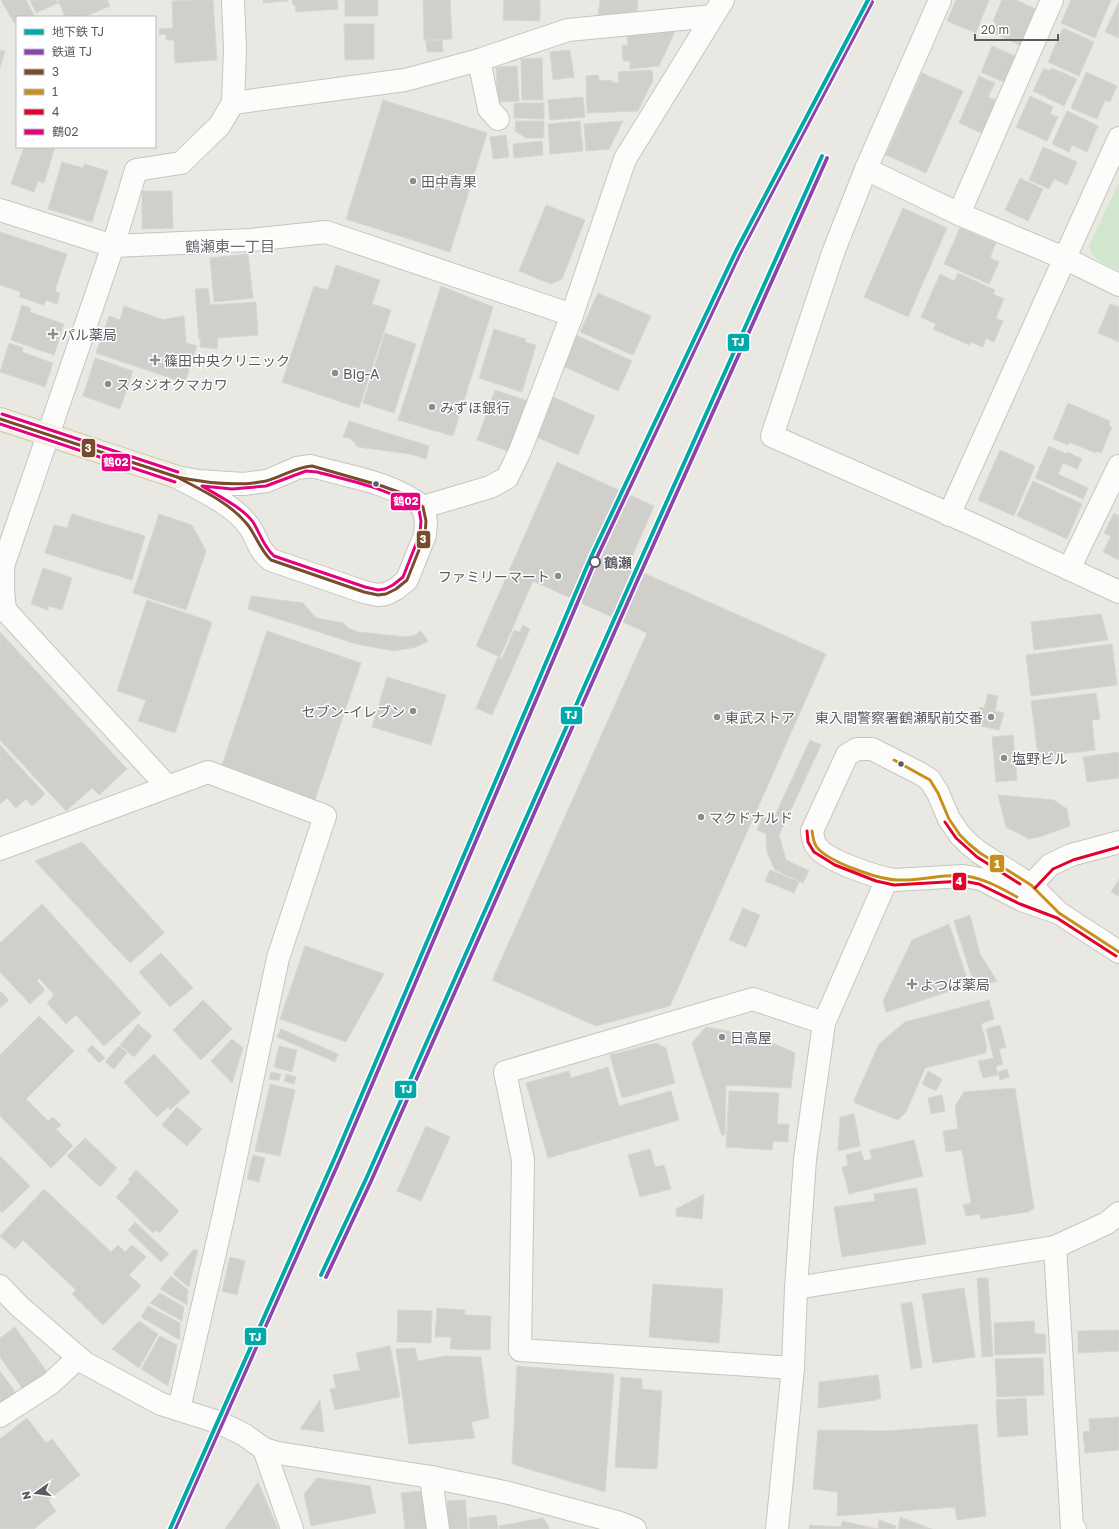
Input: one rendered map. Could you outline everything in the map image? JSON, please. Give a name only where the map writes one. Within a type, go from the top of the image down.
[{"type":"main road","points":[[0,419],[177,477]]},
{"type":"street","points":[[167,786],[5,610],[1,591],[3,566],[113,246],[136,170],[181,163],[219,126],[233,103],[235,49],[233,0]]},
{"type":"street","points":[[940,0],[866,169],[834,253],[772,436],[974,525],[1119,592]]},
{"type":"street","points":[[959,214],[1052,0]]},
{"type":"street","points":[[233,103],[405,80],[479,60],[568,30],[718,8]]},
{"type":"street","points":[[423,506],[490,487],[507,478],[520,451],[572,315],[625,159],[718,8]]},
{"type":"street","points":[[479,60],[489,110],[498,119]]},
{"type":"street","points":[[949,515],[1119,138]]},
{"type":"street","points":[[866,169],[959,214],[1064,258],[1119,284]]},
{"type":"street","points":[[0,210],[113,246],[251,240],[326,232],[572,315]]},
{"type":"street","points":[[311,466],[372,482],[406,494],[423,506],[426,521],[425,535],[407,580],[396,589],[386,594],[378,595],[364,592],[271,560],[263,553],[248,524],[232,510],[177,477],[198,481],[244,484],[267,480],[297,468],[311,466]]},
{"type":"street","points":[[1069,570],[1119,466]]},
{"type":"street","points":[[1059,913],[1022,900],[981,879],[963,876],[895,880],[887,879],[837,860],[818,849],[813,840],[812,831],[847,755],[857,749],[872,749],[930,780],[938,793],[949,819],[960,835],[980,853],[1031,885],[1059,913],[1119,952]]},
{"type":"street","points":[[0,849],[208,772],[325,816],[278,958],[223,1218],[179,1409]]},
{"type":"street","points":[[1031,885],[1050,865],[1071,855],[1119,842]]},
{"type":"street","points":[[777,1529],[793,1368],[796,1288],[805,1159],[824,1023],[887,879]]},
{"type":"street","points":[[793,1368],[520,1350],[523,1160],[504,1072],[753,999],[824,1023]]},
{"type":"street","points":[[796,1288],[1055,1247],[1107,1223],[1119,1212]]},
{"type":"street","points":[[1055,1247],[1073,1529]]},
{"type":"street","points":[[0,1286],[19,1306],[78,1358],[161,1404],[218,1422],[243,1434],[264,1449],[278,1453],[431,1477],[509,1492],[623,1527]]},
{"type":"street","points":[[0,1416],[50,1384],[78,1358]]},
{"type":"street","points":[[264,1449],[292,1529]]},
{"type":"street","points":[[431,1477],[438,1529]]},
{"type":"green space","points":[[1119,182],[1119,270],[1097,259],[1091,252],[1089,246]]},
{"type":"building","points":[[1,0],[26,0],[34,16],[16,16],[16,22],[14,23]]},
{"type":"building","points":[[30,0],[56,0],[58,3],[36,13]]},
{"type":"building","points":[[58,0],[107,0],[110,6],[86,16],[65,16]]},
{"type":"building","points":[[213,0],[217,60],[175,63],[174,40],[166,40],[166,34],[159,35],[159,29],[173,28],[172,1]]},
{"type":"building","points":[[263,0],[288,0],[288,1],[263,3]]},
{"type":"building","points":[[292,0],[337,0],[338,9],[296,12],[295,5],[293,5]]},
{"type":"building","points":[[345,0],[378,0],[378,16],[345,16]]},
{"type":"building","points":[[423,0],[450,0],[452,39],[424,40]]},
{"type":"building","points":[[504,0],[540,0],[540,21],[503,20]]},
{"type":"building","points":[[600,0],[638,0],[637,14],[598,17]]},
{"type":"building","points":[[956,0],[989,0],[976,33],[947,21]]},
{"type":"building","points":[[1002,0],[1016,0],[1038,10],[1021,46],[992,32],[996,23],[993,21]]},
{"type":"building","points":[[1071,0],[1111,0],[1095,38],[1061,23]]},
{"type":"building","points":[[1119,1],[1119,38],[1105,32]]},
{"type":"building","points":[[344,24],[374,24],[374,59],[345,60]]},
{"type":"building","points":[[677,27],[659,66],[630,69],[630,61],[623,61],[622,45],[628,45],[627,32]]},
{"type":"building","points":[[1063,28],[1094,42],[1079,76],[1048,62]]},
{"type":"building","points":[[442,40],[443,52],[427,52],[426,41]]},
{"type":"building","points":[[992,46],[1017,57],[1006,83],[981,72]]},
{"type":"building","points":[[0,50],[5,51],[0,68]]},
{"type":"building","points":[[570,50],[574,77],[553,80],[550,52]]},
{"type":"building","points":[[542,58],[543,100],[522,100],[521,59]]},
{"type":"building","points":[[517,66],[519,101],[498,102],[496,67]]},
{"type":"building","points":[[1044,68],[1050,71],[1052,68],[1077,79],[1064,106],[1033,91]]},
{"type":"building","points":[[652,70],[653,80],[638,111],[587,113],[586,76],[598,75],[599,81],[612,80],[612,83],[619,82],[618,72]]},
{"type":"building","points":[[1086,72],[1117,86],[1110,102],[1105,100],[1097,119],[1071,108]]},
{"type":"building","points":[[922,73],[963,91],[926,173],[886,155]]},
{"type":"building","points":[[979,76],[995,83],[988,97],[998,101],[984,134],[959,123]]},
{"type":"building","points":[[1030,96],[1053,107],[1050,114],[1058,117],[1047,141],[1016,127]]},
{"type":"building","points":[[583,97],[585,117],[550,120],[548,100]]},
{"type":"building","points":[[383,100],[487,133],[450,252],[346,219]]},
{"type":"building","points":[[514,103],[544,103],[544,119],[514,118]]},
{"type":"building","points":[[1067,111],[1098,126],[1087,152],[1072,145],[1069,152],[1052,144]]},
{"type":"building","points":[[516,121],[544,121],[544,138],[526,138],[515,131]]},
{"type":"building","points":[[580,121],[583,151],[550,154],[548,124]]},
{"type":"building","points":[[623,121],[609,149],[586,151],[584,124]]},
{"type":"building","points":[[506,135],[509,157],[493,159],[490,137]]},
{"type":"building","points":[[542,141],[543,155],[514,158],[513,144]]},
{"type":"building","points":[[1043,147],[1077,162],[1067,185],[1054,179],[1049,189],[1029,180]]},
{"type":"building","points":[[24,148],[55,148],[44,183],[38,181],[34,192],[11,184]]},
{"type":"building","points":[[62,162],[83,168],[84,164],[108,171],[92,222],[48,209]]},
{"type":"building","points":[[1020,178],[1043,189],[1028,221],[1005,210]]},
{"type":"building","points":[[142,191],[172,191],[173,228],[142,229]]},
{"type":"building","points":[[546,205],[585,220],[562,279],[551,284],[519,271]]},
{"type":"building","points":[[903,208],[947,228],[908,317],[864,297]]},
{"type":"building","points":[[960,228],[996,243],[990,258],[999,262],[989,284],[944,264]]},
{"type":"building","points":[[0,232],[67,254],[55,291],[60,293],[57,304],[46,300],[44,305],[19,297],[21,292],[0,285]]},
{"type":"building","points":[[248,254],[253,298],[214,302],[210,258]]},
{"type":"building","points":[[336,265],[380,280],[372,304],[391,310],[359,408],[282,382],[314,286],[328,290]]},
{"type":"building","points":[[958,273],[995,290],[993,294],[1004,299],[996,318],[1003,321],[994,342],[986,338],[983,347],[971,342],[969,345],[933,329],[936,324],[921,317],[940,274],[954,281]]},
{"type":"building","points":[[441,286],[493,307],[453,436],[398,420]]},
{"type":"building","points":[[208,288],[210,305],[256,302],[258,335],[218,338],[217,349],[200,347],[201,339],[199,339],[195,289]]},
{"type":"building","points":[[598,293],[651,316],[633,355],[580,332]]},
{"type":"building","points":[[1110,304],[1119,307],[1119,342],[1098,333]]},
{"type":"building","points":[[22,305],[31,308],[30,312],[64,324],[54,355],[11,340]]},
{"type":"building","points":[[124,306],[164,320],[184,316],[186,343],[197,346],[185,383],[96,353],[109,316],[120,320]]},
{"type":"building","points":[[494,329],[526,339],[525,342],[536,345],[522,392],[479,378]]},
{"type":"building","points":[[385,333],[416,344],[394,413],[363,403]]},
{"type":"building","points":[[576,335],[632,361],[618,391],[563,366]]},
{"type":"building","points":[[9,343],[23,348],[22,352],[53,363],[45,387],[0,372]]},
{"type":"building","name":"スタジオクマカワ","points":[[95,358],[133,371],[120,409],[83,396]]},
{"type":"building","points":[[495,390],[531,402],[513,453],[477,440]]},
{"type":"building","points":[[551,396],[595,416],[578,455],[534,436]]},
{"type":"building","points":[[1068,403],[1110,421],[1109,426],[1112,427],[1101,453],[1097,451],[1096,453],[1069,442],[1068,445],[1053,439]]},
{"type":"building","points":[[349,421],[429,446],[426,459],[410,454],[358,447],[350,438],[343,437]]},
{"type":"building","points":[[1049,446],[1066,454],[1067,452],[1082,459],[1077,469],[1063,463],[1058,474],[1088,488],[1083,499],[1035,478]]},
{"type":"building","points":[[1000,450],[1035,466],[1014,516],[978,500]]},
{"type":"building","points":[[557,462],[654,506],[628,566],[826,654],[670,1006],[596,1026],[492,980],[647,633],[533,581],[500,657],[476,646]]},
{"type":"building","points":[[1033,481],[1082,504],[1067,539],[1017,516]]},
{"type":"building","points":[[1114,513],[1118,516],[1119,514],[1119,560],[1103,552],[1111,536],[1104,533]]},
{"type":"building","points":[[72,514],[145,536],[132,580],[45,553],[54,525],[67,528]]},
{"type":"building","points":[[159,514],[192,525],[206,551],[186,610],[133,593]]},
{"type":"building","points":[[43,568],[72,578],[62,610],[49,606],[48,610],[31,604]]},
{"type":"building","points":[[251,596],[303,603],[316,618],[343,623],[348,628],[358,632],[406,637],[415,635],[421,631],[428,641],[416,647],[394,651],[356,644],[248,609]]},
{"type":"building","points":[[147,600],[212,622],[175,733],[138,721],[146,700],[117,691]]},
{"type":"building","points":[[1101,614],[1108,640],[1034,650],[1031,622]]},
{"type":"building","points":[[523,625],[530,629],[492,715],[476,708],[498,657],[502,659],[514,630],[520,632]]},
{"type":"building","points":[[267,631],[361,663],[315,800],[221,768]]},
{"type":"building","points":[[0,632],[127,769],[99,795],[92,788],[66,811],[0,740]]},
{"type":"building","points":[[1112,644],[1117,685],[1031,696],[1026,655]]},
{"type":"building","points":[[387,677],[446,695],[431,745],[372,727]]},
{"type":"building","points":[[1096,693],[1100,719],[1092,720],[1095,750],[1053,755],[1053,762],[1039,764],[1031,701]]},
{"type":"building","points":[[988,694],[998,696],[995,711],[1004,713],[999,730],[976,725],[980,707],[984,708]]},
{"type":"building","name":"塩野ビル","points":[[1013,735],[1017,780],[996,782],[992,737]]},
{"type":"building","points":[[810,740],[821,745],[779,835],[786,860],[809,871],[803,883],[775,870],[767,852],[766,834],[757,830],[763,816],[773,820]]},
{"type":"building","points":[[0,745],[45,794],[32,806],[26,799],[16,808],[7,798],[0,804]]},
{"type":"building","points":[[1119,752],[1119,778],[1087,782],[1083,757]]},
{"type":"building","points":[[998,795],[1054,800],[1067,809],[1070,826],[1029,839],[1006,827]]},
{"type":"building","points":[[82,842],[164,933],[130,963],[35,861]]},
{"type":"building","points":[[770,870],[799,882],[794,893],[765,881]]},
{"type":"building","points":[[1119,879],[1119,896],[1111,892]]},
{"type":"building","points":[[42,904],[141,1013],[104,1046],[76,1015],[66,1024],[47,1003],[54,995],[39,978],[37,981],[45,990],[30,1004],[0,972],[0,943]]},
{"type":"building","points":[[743,908],[760,915],[746,947],[729,940]]},
{"type":"building","points":[[970,915],[980,954],[997,981],[975,987],[954,921]]},
{"type":"building","points":[[949,924],[969,985],[886,1012],[883,1001],[912,940]]},
{"type":"building","points":[[305,946],[384,974],[346,1042],[280,1019]]},
{"type":"building","points":[[161,953],[193,988],[170,1007],[139,972]]},
{"type":"building","points":[[0,991],[9,1000],[0,1008]]},
{"type":"building","points":[[203,1000],[232,1029],[201,1060],[173,1030]]},
{"type":"building","points":[[989,1000],[994,1019],[981,1024],[987,1047],[985,1053],[925,1068],[906,1112],[898,1120],[855,1103],[854,1100],[879,1044],[905,1022]]},
{"type":"building","points":[[39,1016],[74,1051],[26,1099],[48,1121],[53,1117],[61,1125],[56,1129],[73,1146],[51,1168],[0,1116],[0,1055]]},
{"type":"building","points":[[138,1024],[152,1036],[134,1057],[120,1045]]},
{"type":"building","points":[[1000,1025],[1006,1047],[999,1049],[1003,1064],[996,1066],[986,1029]]},
{"type":"building","points":[[706,1027],[757,1036],[795,1053],[791,1088],[726,1085],[725,1134],[722,1136],[692,1043]]},
{"type":"building","points":[[281,1029],[338,1054],[335,1062],[277,1037]]},
{"type":"building","points":[[232,1039],[243,1048],[232,1083],[211,1061]]},
{"type":"building","points":[[656,1043],[666,1048],[675,1083],[622,1098],[610,1055]]},
{"type":"building","points":[[92,1045],[105,1058],[99,1063],[87,1050]]},
{"type":"building","points":[[119,1046],[127,1053],[114,1069],[105,1062]]},
{"type":"building","points":[[279,1046],[297,1050],[292,1072],[274,1067]]},
{"type":"building","points":[[154,1054],[190,1092],[170,1110],[168,1107],[157,1117],[124,1082]]},
{"type":"building","points":[[994,1058],[998,1075],[983,1078],[978,1061]]},
{"type":"building","points":[[608,1067],[619,1106],[671,1091],[679,1120],[548,1158],[526,1083],[569,1071],[571,1078]]},
{"type":"building","points":[[1007,1069],[1009,1077],[1000,1080],[998,1072]]},
{"type":"building","points":[[928,1071],[942,1079],[936,1091],[922,1084]]},
{"type":"building","points":[[271,1072],[281,1074],[279,1081],[269,1079]]},
{"type":"building","points":[[286,1074],[296,1077],[294,1084],[284,1081]]},
{"type":"building","points":[[270,1084],[295,1090],[280,1156],[255,1151]]},
{"type":"building","points":[[1015,1088],[1034,1208],[1028,1212],[981,1219],[980,1214],[966,1216],[963,1205],[971,1203],[962,1150],[946,1152],[943,1131],[958,1129],[955,1106],[964,1092]]},
{"type":"building","points":[[729,1091],[779,1093],[777,1124],[789,1124],[788,1142],[773,1141],[772,1150],[726,1147]]},
{"type":"building","points":[[942,1095],[945,1111],[931,1114],[928,1098]]},
{"type":"building","points":[[177,1107],[202,1129],[187,1146],[162,1125]]},
{"type":"building","points":[[854,1114],[860,1146],[838,1151],[840,1117]]},
{"type":"building","points":[[426,1126],[450,1137],[421,1201],[397,1191]]},
{"type":"building","points":[[85,1138],[117,1168],[100,1187],[67,1156]]},
{"type":"building","points":[[914,1140],[923,1176],[849,1194],[842,1167],[848,1165],[846,1155],[861,1151],[864,1161],[872,1159],[870,1150]]},
{"type":"building","points":[[650,1149],[655,1167],[664,1165],[671,1189],[640,1197],[628,1155]]},
{"type":"building","points":[[253,1155],[265,1158],[259,1182],[247,1179]]},
{"type":"building","points":[[0,1156],[30,1186],[2,1213],[0,1211]]},
{"type":"building","points":[[136,1170],[179,1211],[159,1233],[156,1230],[153,1233],[116,1197],[130,1182],[128,1180]]},
{"type":"building","points":[[917,1188],[926,1244],[842,1257],[834,1207],[875,1201],[874,1194]]},
{"type":"building","points":[[44,1189],[111,1252],[118,1245],[125,1252],[132,1245],[146,1257],[129,1275],[141,1286],[103,1325],[72,1294],[76,1290],[23,1240],[15,1249],[0,1236]]},
{"type":"building","points":[[704,1194],[702,1219],[676,1216],[676,1209]]},
{"type":"building","points":[[135,1222],[169,1254],[161,1262],[128,1230]]},
{"type":"building","points":[[193,1250],[198,1250],[189,1287],[173,1274]]},
{"type":"building","points":[[230,1257],[245,1261],[237,1295],[222,1291]]},
{"type":"building","points":[[171,1276],[188,1290],[187,1305],[160,1289]]},
{"type":"building","points":[[977,1278],[988,1278],[993,1356],[982,1357]]},
{"type":"building","points":[[653,1284],[723,1289],[719,1343],[649,1337]]},
{"type":"building","points":[[964,1288],[975,1357],[933,1363],[922,1294]]},
{"type":"building","points":[[160,1293],[184,1307],[182,1321],[150,1303]]},
{"type":"building","points":[[912,1302],[922,1367],[911,1369],[901,1304]]},
{"type":"building","points":[[148,1306],[180,1323],[180,1340],[141,1317]]},
{"type":"building","points":[[437,1308],[465,1310],[465,1315],[491,1316],[490,1350],[450,1349],[451,1337],[435,1337]]},
{"type":"building","points":[[398,1310],[432,1311],[431,1343],[397,1342]]},
{"type":"building","points":[[139,1321],[158,1334],[139,1368],[112,1349]]},
{"type":"building","points":[[1034,1321],[1035,1334],[1045,1334],[1046,1353],[995,1355],[994,1323]]},
{"type":"building","points":[[15,1327],[49,1375],[25,1392],[0,1357],[0,1338]]},
{"type":"building","points":[[1119,1330],[1119,1351],[1078,1353],[1078,1331]]},
{"type":"building","points":[[160,1336],[177,1345],[168,1386],[141,1369]]},
{"type":"building","points":[[390,1346],[400,1397],[335,1410],[330,1389],[336,1388],[333,1375],[360,1370],[356,1353]]},
{"type":"building","points":[[415,1348],[418,1361],[446,1356],[481,1357],[489,1418],[471,1422],[475,1438],[409,1444],[396,1349]]},
{"type":"building","points":[[1043,1358],[1044,1395],[997,1397],[995,1359]]},
{"type":"building","points":[[517,1366],[614,1374],[605,1492],[512,1464]]},
{"type":"building","points":[[0,1371],[16,1393],[0,1405]]},
{"type":"building","points":[[878,1375],[881,1398],[818,1408],[819,1382]]},
{"type":"building","points":[[621,1377],[642,1379],[642,1389],[662,1391],[657,1469],[615,1467]]},
{"type":"building","points":[[1026,1398],[1028,1435],[998,1437],[996,1400]]},
{"type":"building","points":[[320,1400],[324,1432],[300,1429]]},
{"type":"building","points":[[1119,1417],[1119,1450],[1085,1453],[1083,1432],[1090,1431],[1089,1419]]},
{"type":"building","points":[[27,1418],[46,1443],[52,1439],[80,1475],[48,1500],[56,1511],[34,1529],[0,1529],[0,1439]]},
{"type":"building","points":[[977,1424],[986,1516],[957,1520],[955,1507],[837,1516],[838,1492],[813,1489],[818,1430],[887,1431]]},
{"type":"building","points":[[317,1478],[370,1486],[376,1513],[311,1526],[304,1494]]},
{"type":"building","points":[[258,1482],[278,1529],[225,1529]]},
{"type":"building","points":[[422,1491],[427,1529],[405,1529],[401,1493]]},
{"type":"building","points":[[465,1500],[468,1529],[449,1529],[447,1501]]},
{"type":"building","points":[[496,1515],[498,1529],[470,1529],[469,1518]]},
{"type":"building","points":[[900,1517],[932,1529],[898,1529]]},
{"type":"building","points":[[543,1518],[549,1529],[500,1529],[499,1526]]},
{"type":"building","points":[[879,1520],[896,1526],[895,1529],[878,1529]]},
{"type":"building","points":[[842,1521],[878,1529],[809,1529],[810,1525],[841,1527]]},
{"type":"metro line","name":"TJ","points":[[170,1529],[336,1155],[591,557],[736,251],[868,0]]},
{"type":"metro line","name":"TJ","points":[[321,1275],[366,1179],[632,579],[822,156]]},
{"type":"rail line","name":"TJ","points":[[175,1529],[341,1157],[596,559],[740,253],[872,2]]},
{"type":"rail line","name":"TJ","points":[[326,1277],[371,1181],[637,581],[827,158]]},
{"type":"transit line","name":"鶴02","points":[[2,414],[178,472]]},
{"type":"transit line","name":"3","points":[[0,419],[177,477]]},
{"type":"transit line","name":"鶴02","points":[[0,424],[175,482]]},
{"type":"transit line","name":"3","points":[[312,466],[382,486],[404,494],[423,507],[426,521],[425,535],[407,580],[396,589],[386,594],[378,595],[364,592],[271,560],[264,552],[250,528],[240,516],[214,497],[177,477],[199,481],[244,484],[266,481],[300,468],[312,466]]},
{"type":"transit line","name":"鶴02","points":[[306,471],[317,472],[370,486],[395,496],[419,510],[421,521],[420,534],[403,577],[393,585],[385,589],[378,590],[274,556],[267,548],[249,517],[229,502],[202,486],[232,489],[266,486],[306,471]]},
{"type":"transit line","name":"1","points":[[894,760],[930,780],[938,793],[949,819],[960,835],[969,844],[980,853],[1031,885],[1059,913],[1119,952]]},
{"type":"transit line","name":"4","points":[[945,822],[956,838],[977,857],[1020,884]]},
{"type":"transit line","name":"4","points":[[807,831],[808,842],[814,852],[835,865],[876,881],[894,885],[963,881],[979,884],[1020,904],[1057,918],[1116,956]]},
{"type":"transit line","name":"1","points":[[812,831],[815,844],[822,852],[842,864],[854,869],[880,877],[899,880],[958,875],[973,877],[999,887],[1017,897]]},
{"type":"transit line","name":"4","points":[[1035,888],[1053,869],[1073,860],[1119,847]]},
{"type":"place","name":"田中青果","points":[[413,181]]},
{"type":"place","name":"パル薬局","points":[[53,334]]},
{"type":"place","name":"篠田中央クリニック","points":[[155,360]]},
{"type":"place","name":"Big-A","points":[[335,373]]},
{"type":"place","name":"スタジオクマカワ","points":[[108,384]]},
{"type":"place","name":"みずほ銀行","points":[[432,407]]},
{"type":"place","name":"鶴瀬","points":[[595,562]]},
{"type":"place","name":"ファミリーマート","points":[[558,576]]},
{"type":"place","name":"セブン-イレブン","points":[[413,711]]},
{"type":"place","name":"東武ストア","points":[[717,717]]},
{"type":"place","name":"東入間警察署鶴瀬駅前交番","points":[[991,717]]},
{"type":"place","name":"塩野ビル","points":[[1004,758]]},
{"type":"place","name":"マクドナルド","points":[[701,817]]},
{"type":"place","name":"よつば薬局","points":[[912,984]]},
{"type":"place","name":"日高屋","points":[[722,1037]]},
{"type":"district","name":"鶴瀬東一丁目","points":[[230,246]]}]
